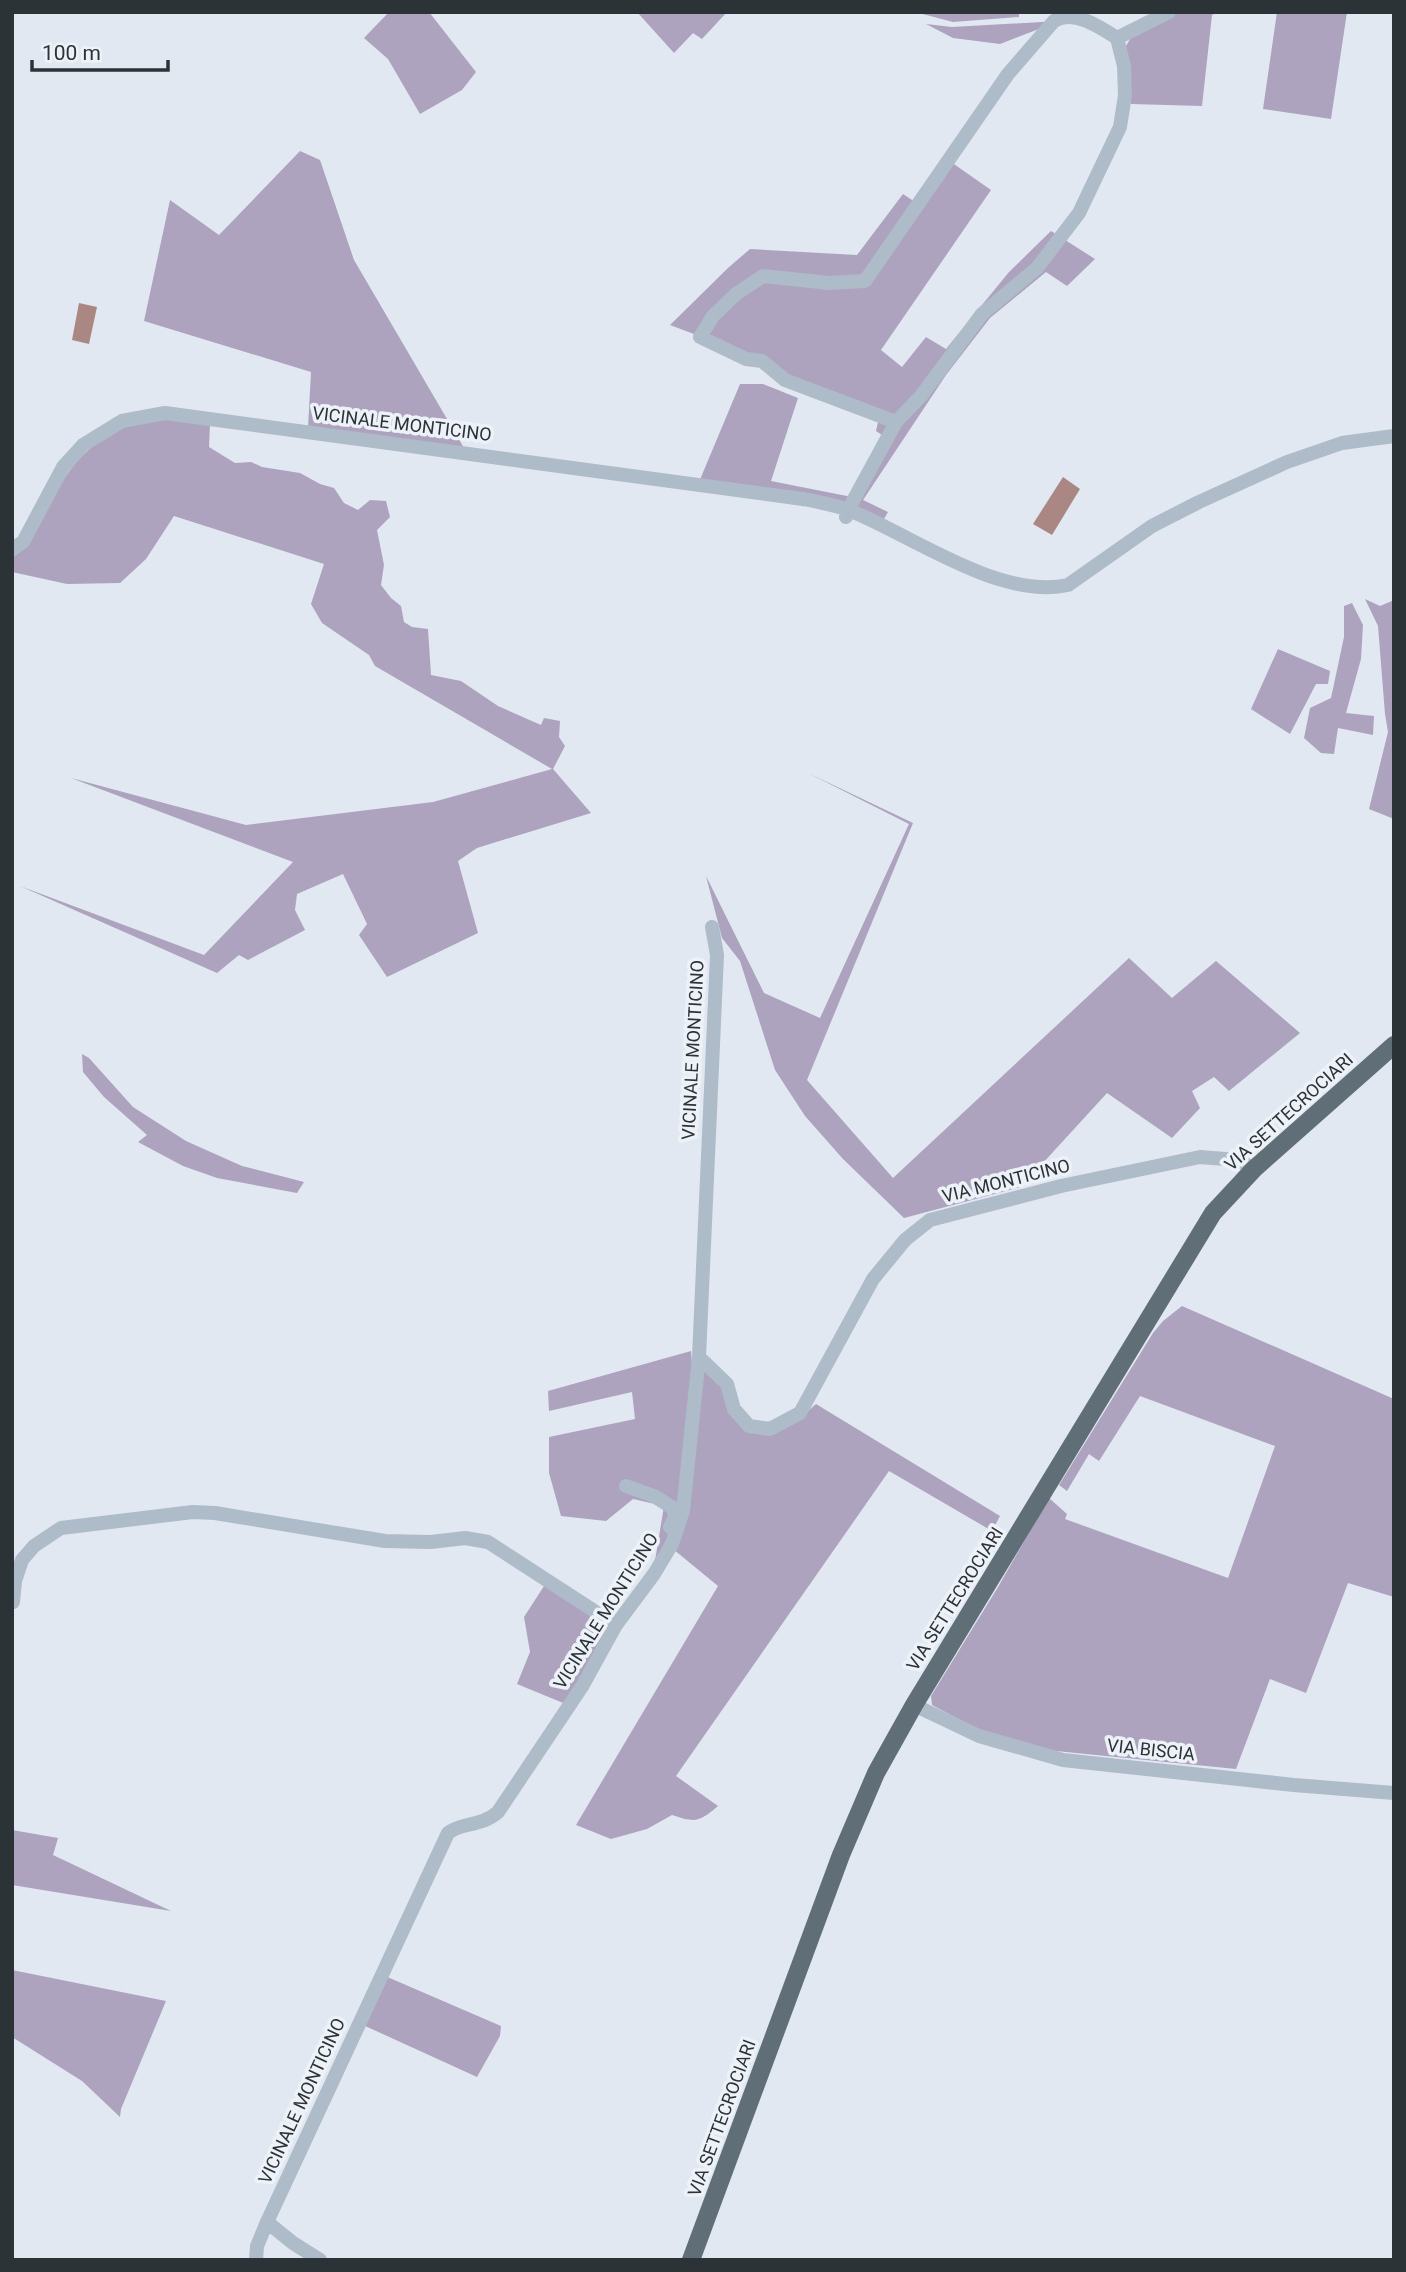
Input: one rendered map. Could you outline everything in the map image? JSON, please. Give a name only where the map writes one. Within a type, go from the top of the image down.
[{"type":"main road","name":"VIA SETTECROCIARI","points":[[691,2260],[841,1855],[876,1773],[914,1705],[1213,1213],[1254,1168],[1394,1045]]},
{"type":"street","points":[[1117,38],[1169,12]]},
{"type":"street","points":[[847,514],[897,422],[921,396],[982,314],[1037,268],[1079,214],[1120,127],[1125,96],[1124,66],[1117,38],[1087,20],[1059,18],[1054,21],[1008,74],[865,281],[830,283],[763,276],[736,294],[713,317],[700,337],[746,359],[762,361],[785,380],[897,422]]},
{"type":"street","name":"VICINALE MONTICINO","points":[[12,549],[23,542],[63,467],[83,445],[122,421],[165,413],[803,499],[922,544],[969,569],[1027,586],[1053,588],[1068,585],[1152,526],[1287,462],[1342,443],[1394,436]]},
{"type":"street","name":"VICINALE MONTICINO","points":[[256,2260],[257,2246],[267,2222],[448,1833],[453,1829],[484,1822],[498,1812],[583,1685],[616,1625],[654,1574],[670,1547],[682,1511],[699,1357],[717,955],[712,927]]},
{"type":"street","name":"VIA MONTICINO","points":[[699,1357],[727,1384],[734,1409],[749,1426],[770,1429],[800,1413],[873,1279],[905,1240],[930,1220],[1061,1186],[1200,1157],[1238,1160],[1254,1168]]},
{"type":"street","points":[[626,1486],[654,1496],[673,1508],[675,1517],[668,1532],[670,1547]]},
{"type":"street","points":[[13,1602],[15,1581],[22,1560],[34,1546],[61,1528],[193,1512],[215,1513],[385,1541],[430,1542],[465,1538],[488,1542],[616,1625]]},
{"type":"street","name":"VIA BISCIA","points":[[914,1705],[979,1736],[1063,1760],[1394,1793]]},
{"type":"street","points":[[267,2222],[320,2260]]},
{"type":"shaded area","points":[[389,12],[429,12],[476,72],[462,90],[420,114],[388,59],[364,38]]},
{"type":"shaded area","points":[[637,12],[727,12],[702,39],[693,33],[674,53]]},
{"type":"shaded area","points":[[915,12],[1019,12],[1019,17],[953,22]]},
{"type":"shaded area","points":[[1179,12],[1218,12],[1212,15],[1202,106],[1131,104],[1126,46],[1133,34]]},
{"type":"shaded area","points":[[1277,12],[1347,12],[1331,119],[1263,109]]},
{"type":"shaded area","points":[[1060,21],[1000,44],[953,38],[926,24],[952,27]]},
{"type":"shaded area","points":[[300,151],[320,160],[354,260],[464,448],[308,428],[311,372],[144,321],[170,200],[219,235]]},
{"type":"shaded area","points":[[951,162],[991,190],[881,350],[902,367],[926,337],[946,349],[1009,272],[1051,231],[1095,259],[1067,286],[1046,272],[990,318],[946,375],[863,500],[888,512],[884,519],[699,482],[740,384],[763,384],[798,398],[771,481],[852,497],[882,435],[876,431],[879,418],[750,358],[670,325],[750,249],[857,255],[903,194],[921,206]]},
{"type":"shaded area","points":[[79,303],[97,307],[89,344],[72,340]]},
{"type":"shaded area","points":[[165,418],[210,424],[209,447],[235,463],[251,462],[262,467],[300,473],[334,488],[344,503],[358,510],[370,500],[386,501],[390,517],[377,530],[384,565],[381,585],[401,606],[404,622],[412,627],[428,629],[431,675],[461,681],[498,706],[541,725],[544,718],[560,721],[559,737],[565,746],[553,769],[591,813],[477,848],[458,861],[478,933],[387,977],[359,935],[367,924],[343,874],[297,894],[295,910],[305,930],[248,960],[239,955],[217,973],[20,886],[204,955],[293,862],[71,778],[246,825],[433,802],[552,769],[375,666],[369,655],[322,623],[311,604],[324,564],[174,516],[146,559],[120,583],[67,584],[12,572],[12,557],[23,549],[31,538],[58,487],[85,453],[122,428]]},
{"type":"shaded area","points":[[1063,477],[1080,489],[1052,535],[1033,524]]},
{"type":"shaded area","points":[[1365,599],[1380,606],[1394,600],[1394,819],[1369,809],[1388,732],[1378,626]]},
{"type":"shaded area","points":[[1352,603],[1363,625],[1361,659],[1346,713],[1374,716],[1373,735],[1338,728],[1334,754],[1321,753],[1304,738],[1310,708],[1331,698],[1344,637],[1344,606]]},
{"type":"shaded area","points":[[1278,649],[1330,671],[1328,684],[1316,684],[1290,734],[1251,709]]},
{"type":"shaded area","points":[[808,773],[913,823],[807,1080],[893,1178],[1129,958],[1172,998],[1216,961],[1300,1033],[1229,1091],[1214,1077],[1192,1091],[1200,1108],[1172,1138],[1107,1093],[1021,1187],[904,1218],[843,1159],[805,1116],[775,1070],[740,961],[722,938],[706,876],[764,993],[820,1018],[909,824]]},
{"type":"shaded area","points":[[82,1054],[89,1058],[133,1107],[186,1141],[242,1166],[304,1182],[297,1193],[217,1178],[183,1166],[138,1142],[147,1135],[104,1097],[83,1072]]},
{"type":"shaded area","points":[[1182,1306],[1394,1399],[1394,1597],[1348,1583],[1306,1693],[1270,1679],[1236,1769],[1036,1749],[979,1730],[932,1705],[931,1696],[1049,1498],[1067,1514],[1065,1519],[1228,1578],[1275,1446],[1140,1396],[1099,1461],[1089,1454],[1067,1491],[1059,1485],[1153,1333]]},
{"type":"shaded area","points":[[691,1351],[693,1378],[680,1495],[669,1534],[654,1567],[664,1506],[633,1499],[606,1521],[561,1516],[549,1473],[549,1437],[635,1419],[632,1392],[549,1411],[548,1391]]},
{"type":"shaded area","points":[[701,1364],[723,1385],[745,1429],[799,1419],[816,1404],[1000,1516],[992,1531],[889,1471],[676,1776],[718,1806],[697,1820],[672,1815],[647,1829],[611,1839],[576,1825],[718,1586],[673,1549]]},
{"type":"shaded area","points":[[546,1583],[617,1622],[568,1705],[517,1684],[530,1652],[524,1617]]},
{"type":"shaded area","points":[[12,1830],[58,1838],[53,1855],[171,1911],[12,1885]]},
{"type":"shaded area","points":[[12,1970],[166,2001],[120,2117],[82,2081],[12,2037]]},
{"type":"shaded area","points":[[385,1976],[501,2026],[500,2036],[477,2077],[363,2025]]}]
